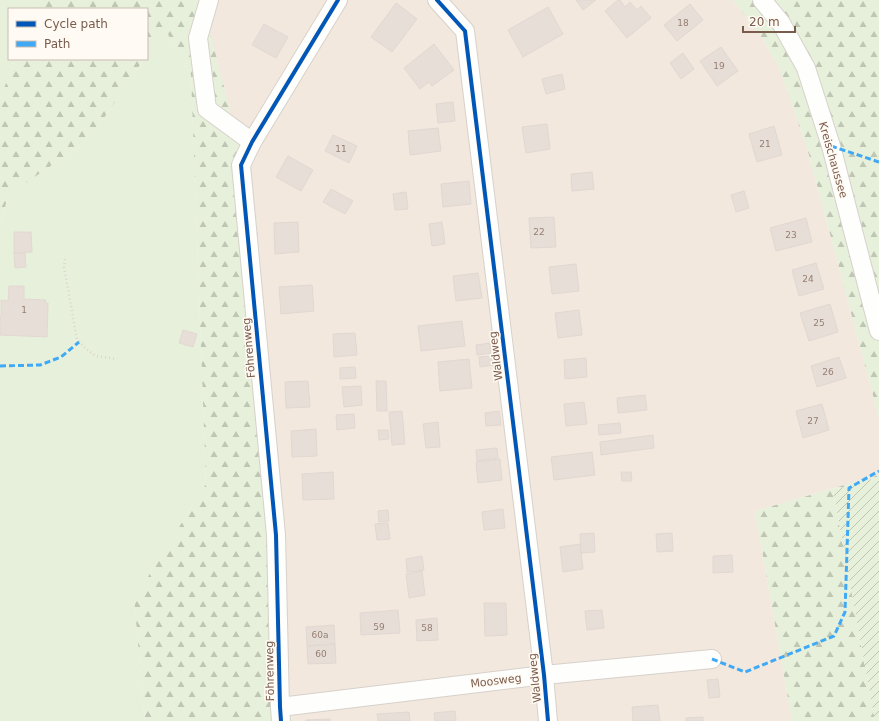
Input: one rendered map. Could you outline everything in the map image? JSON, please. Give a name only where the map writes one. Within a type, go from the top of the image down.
[{"type":"street","points":[[209,0],[198,38],[206,109],[252,142]]},
{"type":"street","name":"Föhrenweg","points":[[281,714],[276,535],[241,165],[252,142],[338,0]]},
{"type":"street","name":"Waldweg","points":[[437,0],[466,31],[544,675],[548,721]]},
{"type":"street","name":"Kreischaussee","points":[[762,0],[781,23],[806,68],[831,146],[879,331]]},
{"type":"street","name":"Moosweg","points":[[281,714],[544,675],[712,659]]},
{"type":"path","points":[[65,259],[64,267],[77,339],[86,349],[96,356],[117,359]]},
{"type":"shaded area","points":[[202,0],[733,0],[760,35],[779,67],[809,155],[879,418],[879,475],[755,511],[792,721],[293,721]]},
{"type":"green space","points":[[0,0],[37,0],[33,8],[8,8],[8,60],[15,60],[0,99]]},
{"type":"green space","points":[[37,0],[202,0],[256,214],[290,700],[293,721],[145,721],[134,599],[206,484],[191,75],[165,29],[148,53],[148,8],[33,8]]},
{"type":"green space","points":[[733,0],[879,0],[879,418],[809,155],[779,67],[760,35]]},
{"type":"green space","points":[[165,29],[191,75],[206,484],[134,599],[145,721],[0,721],[0,228],[8,195],[89,140],[143,60],[148,60],[148,53]]},
{"type":"green space","points":[[15,60],[143,60],[89,140],[8,195],[0,228],[0,99]]},
{"type":"green space","points":[[879,475],[879,477],[833,490],[875,721],[792,721],[755,511]]},
{"type":"green space","points":[[879,477],[879,721],[875,721],[833,490]]},
{"type":"building","points":[[576,0],[596,0],[583,10]]},
{"type":"building","points":[[620,0],[625,7],[630,2],[637,10],[641,6],[651,18],[627,38],[605,11]]},
{"type":"building","points":[[396,3],[417,19],[392,52],[371,37]]},
{"type":"building","points":[[690,4],[703,20],[677,41],[664,25]]},
{"type":"building","points":[[548,7],[563,34],[523,57],[508,30]]},
{"type":"building","points":[[264,24],[288,37],[276,58],[252,45]]},
{"type":"building","points":[[434,44],[454,70],[432,86],[429,82],[420,89],[404,68]]},
{"type":"building","points":[[721,47],[738,71],[717,86],[700,61]]},
{"type":"building","points":[[683,53],[694,69],[681,79],[670,63]]},
{"type":"building","points":[[562,74],[565,89],[546,94],[542,79]]},
{"type":"building","points":[[453,102],[455,121],[438,123],[436,104]]},
{"type":"building","points":[[547,124],[550,149],[526,153],[522,127]]},
{"type":"building","points":[[774,126],[782,155],[757,162],[749,134]]},
{"type":"building","points":[[438,128],[441,151],[410,155],[408,131]]},
{"type":"building","points":[[333,135],[357,146],[349,163],[325,151]]},
{"type":"building","points":[[288,156],[313,170],[301,191],[276,177]]},
{"type":"building","points":[[592,172],[594,189],[572,191],[571,174]]},
{"type":"building","points":[[469,181],[471,204],[443,207],[441,184]]},
{"type":"building","points":[[331,189],[353,201],[345,214],[323,202]]},
{"type":"building","points":[[744,191],[749,208],[736,212],[731,195]]},
{"type":"building","points":[[406,192],[408,209],[395,210],[393,194]]},
{"type":"building","points":[[554,217],[556,247],[531,248],[529,218]]},
{"type":"building","points":[[806,218],[812,242],[776,251],[770,228]]},
{"type":"building","points":[[298,222],[299,252],[275,254],[274,223]]},
{"type":"building","points":[[442,222],[445,244],[432,246],[429,224]]},
{"type":"building","points":[[14,232],[31,232],[32,252],[14,253]]},
{"type":"building","points":[[14,253],[25,253],[26,267],[15,268]]},
{"type":"building","points":[[816,263],[824,289],[799,296],[792,270]]},
{"type":"building","points":[[576,264],[579,291],[552,294],[549,267]]},
{"type":"building","points":[[478,273],[482,298],[456,301],[453,276]]},
{"type":"building","points":[[312,285],[314,311],[281,314],[279,287]]},
{"type":"building","points":[[9,286],[24,286],[24,299],[46,300],[45,303],[48,303],[47,337],[0,335],[1,300],[8,301]]},
{"type":"building","points":[[830,304],[838,332],[809,341],[800,313]]},
{"type":"building","points":[[579,310],[582,335],[558,338],[555,313]]},
{"type":"building","points":[[462,321],[465,346],[421,351],[418,326]]},
{"type":"building","points":[[183,330],[197,334],[193,347],[179,343]]},
{"type":"building","points":[[355,333],[357,355],[334,357],[333,334]]},
{"type":"building","points":[[490,343],[491,353],[477,355],[476,345]]},
{"type":"building","points":[[493,356],[494,365],[480,367],[479,357]]},
{"type":"building","points":[[839,357],[846,378],[817,387],[811,366]]},
{"type":"building","points":[[586,358],[587,377],[565,379],[564,360]]},
{"type":"building","points":[[469,359],[472,388],[440,391],[438,362]]},
{"type":"building","points":[[355,367],[356,378],[340,379],[340,368]]},
{"type":"building","points":[[308,381],[310,407],[286,408],[285,382]]},
{"type":"building","points":[[376,381],[386,381],[387,411],[377,411]]},
{"type":"building","points":[[361,386],[362,405],[344,407],[342,387]]},
{"type":"building","points":[[645,395],[647,410],[618,413],[617,398]]},
{"type":"building","points":[[584,402],[587,424],[566,426],[564,404]]},
{"type":"building","points":[[822,404],[829,430],[803,438],[796,411]]},
{"type":"building","points":[[402,411],[405,444],[392,445],[389,412]]},
{"type":"building","points":[[499,411],[501,425],[486,426],[485,413]]},
{"type":"building","points":[[354,414],[355,428],[337,430],[336,415]]},
{"type":"building","points":[[438,422],[440,447],[426,448],[423,424]]},
{"type":"building","points":[[620,423],[621,433],[599,435],[598,425]]},
{"type":"building","points":[[316,429],[317,456],[292,457],[291,431]]},
{"type":"building","points":[[378,430],[388,430],[389,439],[379,440]]},
{"type":"building","points":[[653,435],[654,448],[601,455],[600,442]]},
{"type":"building","points":[[497,448],[498,458],[477,461],[476,450]]},
{"type":"building","points":[[592,452],[595,475],[554,480],[551,457]]},
{"type":"building","points":[[500,459],[502,480],[478,483],[476,462]]},
{"type":"building","points":[[333,472],[334,499],[303,500],[302,474]]},
{"type":"building","points":[[621,472],[631,472],[632,481],[622,481]]},
{"type":"building","points":[[503,509],[505,528],[484,530],[482,512]]},
{"type":"building","points":[[388,510],[389,521],[379,522],[378,511]]},
{"type":"building","points":[[388,523],[390,539],[377,540],[375,524]]},
{"type":"building","points":[[594,533],[595,552],[581,553],[580,534]]},
{"type":"building","points":[[672,533],[673,551],[657,552],[656,534]]},
{"type":"building","points":[[580,544],[583,569],[563,572],[560,547]]},
{"type":"building","points":[[732,555],[733,572],[713,573],[713,556]]},
{"type":"building","points":[[422,556],[424,570],[407,572],[406,559]]},
{"type":"building","points":[[422,571],[425,595],[409,598],[406,574]]},
{"type":"building","points":[[484,603],[506,603],[507,635],[485,636]]},
{"type":"building","points":[[398,610],[400,633],[361,635],[360,613]]},
{"type":"building","points":[[602,610],[604,628],[587,630],[585,611]]},
{"type":"building","points":[[437,618],[438,640],[417,641],[416,620]]},
{"type":"building","points":[[334,625],[335,644],[307,646],[306,627]]},
{"type":"building","points":[[335,644],[336,663],[308,664],[307,646]]},
{"type":"building","points":[[718,679],[720,697],[709,698],[707,680]]},
{"type":"building","points":[[658,705],[660,721],[633,721],[632,707]]},
{"type":"building","points":[[455,711],[456,721],[435,721],[434,713]]},
{"type":"building","points":[[409,712],[410,721],[378,721],[377,714]]},
{"type":"building","points":[[703,717],[703,721],[686,721],[686,718]]},
{"type":"building","points":[[330,719],[330,721],[306,721],[306,720]]},
{"type":"marked path","points":[[831,146],[879,162]]},
{"type":"marked path","points":[[0,366],[40,365],[61,357],[79,342]]},
{"type":"marked path","points":[[712,659],[745,672],[834,636],[845,612],[849,488],[879,471]]},
{"type":"cycle path","points":[[281,721],[276,535],[241,165],[252,142],[338,0]]},
{"type":"cycle path","points":[[437,0],[465,31],[544,675],[548,721]]}]
